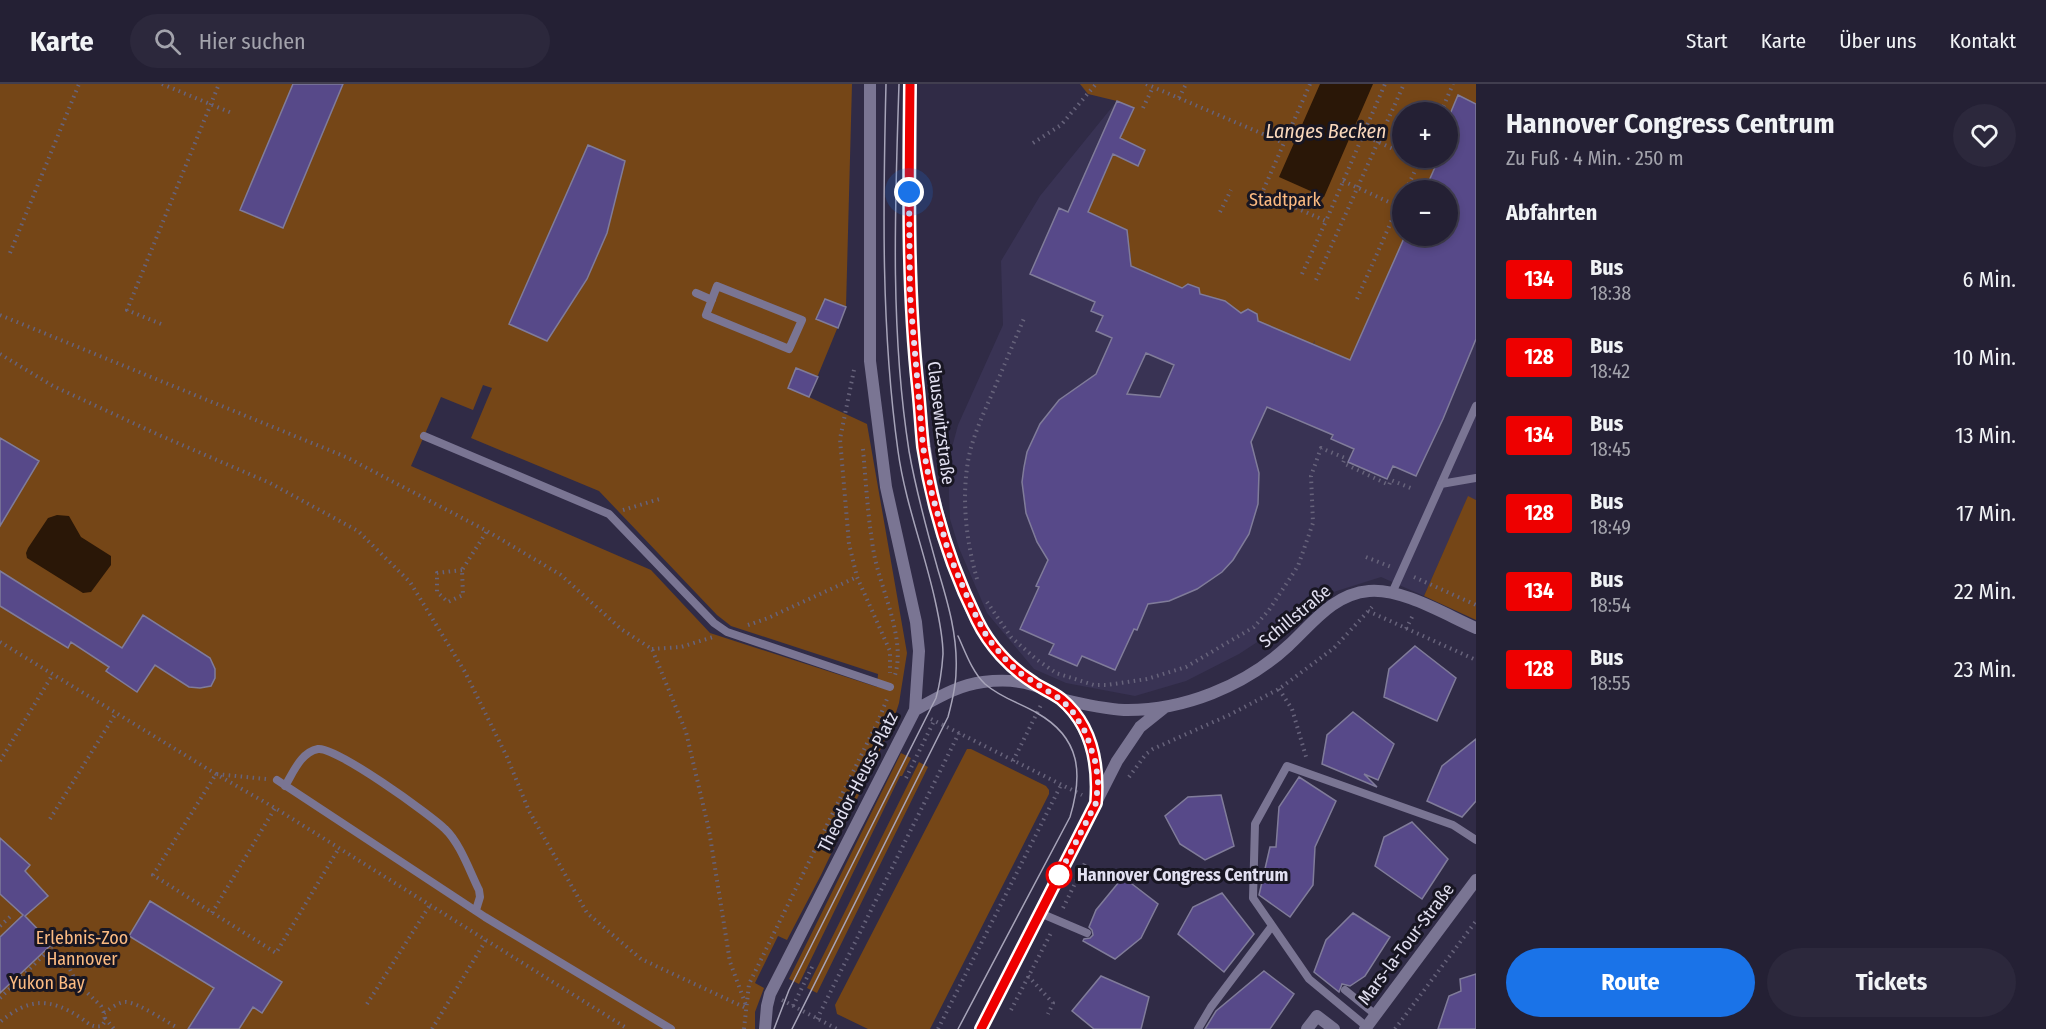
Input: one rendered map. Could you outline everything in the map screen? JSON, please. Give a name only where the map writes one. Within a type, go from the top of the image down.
[{"type":"street","points":[[870,84],[870,361],[886,487],[916,622],[919,651],[915,710]]},
{"type":"street","name":"Clausewitzstraße","points":[[910,84],[910,295],[923,447],[932,494],[949,554],[974,613],[987,637],[1017,671],[1048,691]]},
{"type":"street","name":"Schillstraße","points":[[1060,699],[1083,705],[1124,710],[1168,705],[1207,695],[1252,674],[1288,646],[1316,618],[1339,600],[1371,590],[1392,593],[1419,602],[1476,628]]},
{"type":"street","name":"Theodor-Heuss-Platz","points":[[766,1025],[770,994],[915,710],[954,689],[983,682],[1015,682],[1048,691],[1060,699],[1080,722],[1091,746],[1098,783],[1096,803],[981,1029]]},
{"type":"street","name":"Schillstraße","points":[[1096,803],[1117,761],[1140,727],[1168,705]]},
{"type":"street","name":"Mars-la-Tour-Straße","points":[[1366,1028],[1476,880]]},
{"type":"street","points":[[1306,1029],[1317,1016],[1334,1029]]},
{"type":"lane","points":[[717,286],[802,320],[789,349],[706,315],[712,300],[717,286]]},
{"type":"lane","points":[[696,293],[712,300]]},
{"type":"lane","points":[[1392,593],[1476,406]]},
{"type":"lane","points":[[424,435],[609,514],[714,623],[727,632],[891,687]]},
{"type":"lane","points":[[1441,484],[1476,478]]},
{"type":"lane","points":[[285,786],[301,760],[318,749],[328,750],[357,765],[437,823],[452,837],[479,890],[480,897],[476,910]]},
{"type":"lane","points":[[1366,1028],[1309,979],[1252,898],[1255,824],[1287,766],[1453,825],[1476,840]]},
{"type":"lane","points":[[277,780],[476,910],[672,1029]]},
{"type":"lane","points":[[1040,913],[1087,933]]},
{"type":"lane","points":[[1198,1029],[1211,1007],[1272,926]]},
{"type":"lane","points":[[1345,990],[1376,1015]]},
{"type":"path","points":[[10,253],[79,84]]},
{"type":"path","points":[[162,84],[234,114]]},
{"type":"path","points":[[160,324],[127,310],[219,84]]},
{"type":"path","points":[[1034,143],[1061,125],[1096,84]]},
{"type":"path","points":[[1146,84],[1284,143]]},
{"type":"path","points":[[1179,98],[1186,84]]},
{"type":"path","points":[[1310,84],[1262,193],[1326,221]]},
{"type":"path","points":[[1302,274],[1385,84]]},
{"type":"path","points":[[1316,280],[1404,84]]},
{"type":"path","points":[[1445,102],[1453,84]]},
{"type":"path","points":[[1143,108],[1153,87]]},
{"type":"path","points":[[1363,135],[1392,148]]},
{"type":"path","points":[[1343,181],[1392,203]]},
{"type":"path","points":[[1220,212],[1231,190]]},
{"type":"path","points":[[1357,299],[1392,224]]},
{"type":"path","points":[[0,315],[346,457],[487,531],[561,575],[621,629],[652,649],[686,732],[709,830],[730,962],[747,1008]]},
{"type":"path","points":[[979,583],[966,526],[967,468],[981,420],[1025,316]]},
{"type":"path","points":[[0,354],[53,386],[270,483],[358,531],[410,582],[465,672],[507,757],[529,811],[587,913],[641,959],[747,1008]]},
{"type":"path","points":[[858,382],[856,360],[840,439],[849,544],[857,578],[890,651],[891,687]]},
{"type":"path","points":[[862,439],[868,510],[875,556],[898,653],[891,687]]},
{"type":"path","points":[[982,594],[1011,637],[1056,673],[1094,685],[1147,680],[1186,667],[1232,641],[1254,627],[1269,610],[1298,566],[1313,523],[1311,476],[1322,448],[1345,459],[1343,463],[1389,484],[1391,480],[1413,489]]},
{"type":"path","points":[[609,514],[663,498]]},
{"type":"path","points":[[462,570],[437,573],[437,592],[448,602],[463,595],[462,570],[487,531]]},
{"type":"path","points":[[1366,557],[1476,605]]},
{"type":"path","points":[[652,649],[681,647],[768,618],[857,578]]},
{"type":"path","points":[[1126,783],[1146,754],[1153,748],[1229,715],[1279,689],[1334,648],[1367,611],[1476,660]]},
{"type":"path","points":[[0,642],[275,808],[628,1029]]},
{"type":"path","points":[[0,761],[53,674]]},
{"type":"path","points":[[1279,689],[1292,709],[1312,775]]},
{"type":"path","points":[[1012,761],[1048,691]]},
{"type":"path","points":[[744,1029],[749,984],[879,719],[887,696]]},
{"type":"path","points":[[50,819],[116,713]]},
{"type":"path","points":[[906,778],[934,721]]},
{"type":"path","points":[[817,1018],[959,733],[1061,785],[938,1029]]},
{"type":"path","points":[[216,774],[277,780]]},
{"type":"path","points":[[216,774],[153,875],[276,953],[339,848]]},
{"type":"path","points":[[212,912],[275,808]]},
{"type":"path","points":[[1006,1018],[1087,861]]},
{"type":"path","points":[[367,1004],[430,905]]},
{"type":"path","points":[[0,926],[12,915]]},
{"type":"path","points":[[1395,1029],[1476,921]]},
{"type":"path","points":[[432,1029],[486,940]]},
{"type":"path","points":[[0,998],[52,947],[67,963],[76,982],[96,1001],[114,1029]]},
{"type":"path","points":[[793,1006],[814,963]]},
{"type":"path","points":[[1028,976],[1053,1003],[1048,1014]]},
{"type":"path","points":[[770,994],[837,1029]]},
{"type":"path","points":[[104,1015],[119,1004],[126,1002],[178,1028]]},
{"type":"path","points":[[0,1022],[13,1011],[34,1003],[48,1003],[70,1011],[92,1027],[102,1026],[105,1022],[104,1015]]},
{"type":"shaded area","points":[[1456,100],[1469,100],[1476,104],[1476,500],[1468,497],[1424,596],[1381,577],[1324,595],[1283,619],[1265,637],[1239,654],[1186,681],[1135,696],[1066,683],[1034,669],[987,613],[959,548],[950,519],[949,493],[950,455],[958,425],[1003,325],[1001,261],[1040,196],[1117,101],[1392,227],[1392,246],[1458,246],[1458,180],[1429,180],[1435,168],[1458,168],[1458,102],[1455,102]]},
{"type":"green space","points":[[0,84],[852,84],[846,307],[809,397],[867,424],[907,653],[899,703],[892,725],[821,875],[787,940],[778,936],[755,983],[764,988],[755,1012],[755,1029],[0,1029]],"holes":[[[483,385],[492,388],[471,438],[599,491],[717,615],[731,626],[878,674],[877,687],[710,633],[651,570],[411,466],[441,397],[473,410]]]},
{"type":"green space","name":"Stadtpark","points":[[1080,84],[1476,84],[1476,104],[1456,100],[1455,102],[1392,102],[1392,168],[1435,168],[1429,180],[1392,180],[1392,246],[1401,246],[1350,360],[1314,344],[1315,340],[1313,344],[1258,321],[1257,314],[1248,309],[1240,313],[1222,300],[1200,296],[1199,288],[1188,284],[1182,288],[1128,264],[1131,259],[1127,230],[1101,218],[1093,223],[1085,220],[1133,108],[1117,101],[1088,94]]},
{"type":"green space","points":[[1468,496],[1476,500],[1476,620],[1424,596]]},
{"type":"green space","points":[[967,749],[1046,786],[1049,794],[930,1029],[868,1029],[837,1014],[835,1005]]},
{"type":"green space","points":[[901,753],[911,758],[900,776],[799,984],[789,979]]},
{"type":"green space","points":[[919,762],[928,767],[817,993],[807,988]]},
{"type":"water","name":"Langes Becken","points":[[1320,84],[1373,84],[1324,197],[1279,177]]},
{"type":"water","points":[[57,515],[69,516],[81,537],[111,556],[111,565],[91,592],[83,593],[27,558],[28,548],[48,518]]},
{"type":"building","points":[[293,84],[343,84],[283,228],[240,210]]},
{"type":"building","points":[[1458,95],[1476,104],[1476,339],[1443,419],[1416,476],[1393,466],[1387,479],[1348,462],[1354,449],[1331,439],[1333,435],[1267,407],[1251,442],[1259,473],[1258,504],[1249,534],[1233,560],[1222,572],[1197,589],[1169,601],[1148,604],[1115,670],[1082,656],[1077,666],[1049,654],[1054,644],[1020,629],[1039,587],[1036,586],[1048,560],[1037,542],[1026,513],[1022,482],[1024,467],[1027,452],[1040,424],[1059,400],[1096,374],[1112,338],[1096,331],[1103,316],[1091,311],[1095,302],[1030,274],[1059,208],[1068,212],[1117,101],[1134,108],[1120,138],[1145,150],[1138,166],[1113,154],[1088,212],[1127,230],[1131,266],[1182,288],[1188,284],[1199,288],[1200,294],[1225,301],[1241,313],[1248,309],[1257,314],[1258,321],[1350,360],[1401,246],[1458,246],[1458,180],[1429,180],[1435,168],[1458,168],[1458,102],[1455,102]],"holes":[[[1146,353],[1174,365],[1160,397],[1127,394]]]},
{"type":"building","points":[[588,145],[625,161],[607,233],[587,279],[547,341],[509,324]]},
{"type":"building","points":[[825,299],[846,307],[838,328],[816,319]]},
{"type":"building","points":[[796,368],[818,377],[809,397],[788,388]]},
{"type":"building","points":[[0,438],[39,461],[0,526]]},
{"type":"building","points":[[0,571],[122,648],[143,615],[210,658],[215,669],[215,678],[211,686],[189,687],[155,665],[137,692],[106,671],[109,667],[71,642],[68,648],[0,606]]},
{"type":"building","points":[[1415,646],[1456,678],[1437,721],[1384,697],[1389,669]]},
{"type":"building","points":[[1353,712],[1394,744],[1378,780],[1364,774],[1377,787],[1322,764],[1327,735]]},
{"type":"building","points":[[1476,739],[1476,801],[1462,817],[1427,801],[1442,766]]},
{"type":"building","points":[[1299,777],[1336,801],[1315,847],[1313,885],[1290,917],[1259,895],[1270,847],[1276,847],[1279,807]]},
{"type":"building","points":[[1221,795],[1234,846],[1205,860],[1180,844],[1165,816],[1188,797]]},
{"type":"building","points":[[1412,822],[1448,859],[1422,899],[1375,866],[1384,837]]},
{"type":"building","points":[[0,838],[30,865],[25,871],[48,896],[25,916],[52,944],[0,993],[0,937],[23,915],[0,894]]},
{"type":"building","points":[[1123,877],[1158,904],[1141,938],[1115,959],[1083,941],[1093,935],[1089,927],[1096,910]]},
{"type":"building","points":[[1222,893],[1254,934],[1224,972],[1178,934],[1193,907]]},
{"type":"building","points":[[150,901],[282,982],[262,1013],[253,1007],[239,1029],[188,1029],[214,988],[129,936]]},
{"type":"building","points":[[1353,913],[1390,937],[1365,976],[1350,986],[1342,984],[1339,992],[1314,972],[1326,940]]},
{"type":"building","points":[[1264,971],[1294,994],[1270,1029],[1205,1029],[1216,1011]]},
{"type":"building","points":[[1476,974],[1476,1029],[1438,1029],[1449,996],[1461,991],[1460,979]]},
{"type":"building","points":[[1101,976],[1149,997],[1141,1029],[1094,1029],[1072,1011]]},
{"type":"tram line","points":[[774,1029],[789,990],[936,698],[941,671],[942,634],[931,581],[905,489],[892,405],[884,268],[886,84]]},
{"type":"tram line","points":[[792,1029],[948,717],[955,683],[956,659],[952,620],[915,481],[903,405],[895,268],[899,84]]},
{"type":"tram line","points":[[958,636],[973,667],[985,684],[1004,697],[1037,713],[1063,734],[1075,758],[1077,772],[1077,786],[1070,817],[958,1029]]},
{"type":"bus line","name":"134","points":[[910,84],[910,295],[923,447],[943,537],[978,622],[995,648],[1017,671],[1060,699],[1080,722],[1091,746],[1098,783],[1096,803],[981,1029]]},
{"type":"place","name":"Hannover Congress Centrum","points":[[1059,875]]},
{"type":"route","points":[[909,192],[910,295],[923,447],[943,537],[978,622],[987,637],[1017,671],[1060,699],[1071,709],[1086,733],[1096,764],[1098,783],[1096,803],[1059,875]]},
{"type":"park label","name":"Erlebnis-Zoo Hannover","points":[[82,948]]},
{"type":"park label","name":"Yukon Bay","points":[[47,983]]}]
